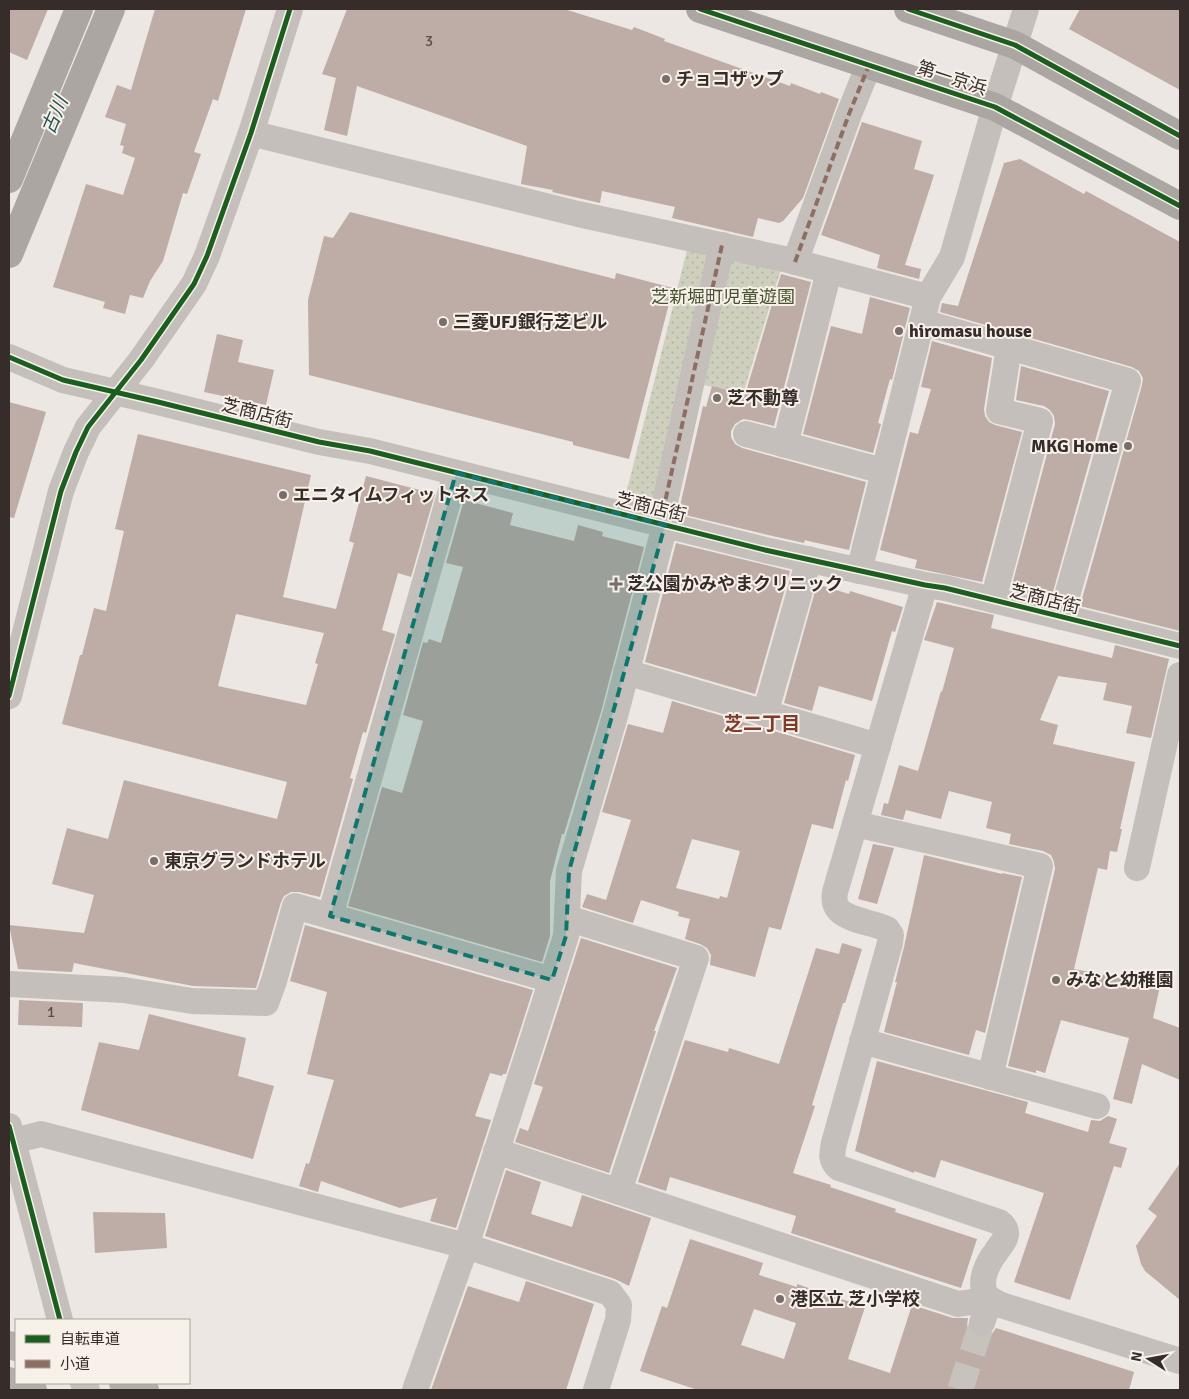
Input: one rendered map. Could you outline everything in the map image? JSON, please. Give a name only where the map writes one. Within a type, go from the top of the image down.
[{"type":"highway","points":[[9,179],[79,9]]},
{"type":"highway","points":[[9,254],[111,9]]},
{"type":"highway","name":"第一京浜","points":[[700,9],[994,107],[1180,206]]},
{"type":"highway","points":[[908,9],[1015,45],[1180,136]]},
{"type":"main road","points":[[17,1384],[33,1390]]},
{"type":"main road","points":[[125,1384],[145,1390]]},
{"type":"street","points":[[9,696],[61,491],[76,452],[88,427],[141,360],[194,284],[207,256],[251,133],[290,9]]},
{"type":"street","points":[[859,571],[928,298],[952,257],[994,107],[1026,9]]},
{"type":"street","points":[[795,262],[869,65]]},
{"type":"street","points":[[251,133],[578,214],[829,270],[928,298]]},
{"type":"street","points":[[415,1390],[466,1246],[566,936],[569,871],[626,672],[664,518],[722,245]]},
{"type":"street","points":[[785,445],[829,270]]},
{"type":"street","points":[[922,322],[1128,381],[1061,617]]},
{"type":"street","points":[[992,600],[1040,421],[999,411],[1009,347]]},
{"type":"street","name":"芝商店街","points":[[11,358],[63,380],[115,393],[319,442],[370,451],[664,518],[765,550],[945,588],[1180,646]]},
{"type":"street","points":[[746,434],[883,471]]},
{"type":"street","points":[[330,916],[456,472]]},
{"type":"street","points":[[765,714],[810,559]]},
{"type":"street","points":[[925,585],[835,892],[834,902],[838,910],[846,915],[887,929],[891,935],[832,1151],[832,1159],[839,1168],[999,1222],[1004,1227],[1006,1234],[1003,1242],[990,1260],[983,1283],[986,1311]]},
{"type":"street","points":[[626,672],[878,746]]},
{"type":"street","points":[[1137,868],[1180,675]]},
{"type":"street","points":[[855,824],[1040,866],[990,1077]]},
{"type":"street","points":[[9,984],[124,990],[192,1001],[266,1003],[274,982],[295,906],[552,980]]},
{"type":"street","points":[[567,918],[696,958],[619,1191]]},
{"type":"street","points":[[862,1042],[1097,1106]]},
{"type":"street","points":[[60,1319],[11,1133],[41,1134],[287,1198],[466,1246],[610,1292],[619,1305],[618,1320],[602,1388]]},
{"type":"street","points":[[496,1151],[958,1304],[986,1311],[1000,1305],[1180,1361]]},
{"type":"highlighted area","points":[[456,473],[665,525],[569,871],[566,936],[552,980],[330,916]]},
{"type":"green space","name":"芝新堀町児童遊園","points":[[690,238],[784,259],[743,394],[695,383],[657,523],[621,514]]},
{"type":"building","points":[[9,9],[48,9],[27,60],[9,52]]},
{"type":"building","points":[[155,9],[246,9],[218,101],[213,99],[194,152],[201,154],[187,194],[183,193],[163,261],[150,281],[143,298],[130,295],[125,314],[103,308],[105,302],[53,287],[86,184],[123,195],[135,158],[122,153],[124,146],[120,145],[126,124],[105,117],[117,85],[131,90]]},
{"type":"building","points":[[347,9],[564,9],[632,30],[634,27],[665,39],[664,41],[790,86],[791,83],[839,99],[803,198],[783,221],[779,223],[758,218],[753,237],[672,218],[675,207],[602,191],[600,203],[552,192],[553,190],[521,184],[527,146],[357,86],[347,136],[324,130],[336,78],[322,74]]},
{"type":"building","points":[[1080,9],[1180,9],[1180,90],[1069,29]]},
{"type":"building","points":[[862,122],[922,141],[914,169],[934,175],[905,265],[921,269],[919,279],[877,268],[880,255],[821,235]]},
{"type":"building","points":[[1020,159],[1084,194],[1086,191],[1180,242],[1180,631],[1080,606],[1142,385],[1143,378],[1139,371],[1132,367],[940,312],[942,303],[958,306],[1004,163]]},
{"type":"building","name":"三菱UFJ銀行芝ビル","points":[[350,212],[615,279],[616,273],[673,288],[629,459],[573,445],[573,442],[309,375],[308,300],[324,236],[333,238]]},
{"type":"building","points":[[781,274],[811,282],[774,426],[743,419],[735,424],[731,431],[731,437],[735,444],[742,448],[866,482],[849,550],[805,540],[804,543],[768,535],[681,514],[682,511],[679,510],[703,406],[706,407],[712,386],[745,395]]},
{"type":"building","points":[[870,297],[910,308],[892,380],[890,379],[878,423],[881,424],[873,453],[803,434],[831,326],[862,334]]},
{"type":"building","points":[[217,334],[243,340],[238,362],[274,370],[266,405],[204,392]]},
{"type":"building","points":[[932,341],[992,358],[984,409],[985,416],[989,422],[995,425],[1022,432],[982,582],[915,568],[917,560],[880,550],[910,432],[918,434],[931,389],[921,387]]},
{"type":"building","points":[[1021,366],[1109,391],[1051,599],[1011,589],[1055,424],[1054,416],[1044,406],[1016,400]]},
{"type":"building","points":[[9,402],[46,412],[14,518],[9,517]]},
{"type":"building","points":[[138,434],[311,475],[283,597],[336,609],[354,543],[349,541],[366,476],[435,494],[411,577],[398,573],[382,630],[395,634],[366,733],[363,732],[350,778],[353,779],[320,897],[299,892],[291,892],[284,896],[256,988],[193,986],[74,963],[72,972],[18,969],[9,925],[84,933],[94,895],[52,884],[67,828],[108,839],[124,780],[277,819],[287,782],[62,724],[94,608],[106,611],[124,531],[115,529]],"holes":[[[236,614],[324,633],[315,663],[318,664],[306,705],[218,686]]]},
{"type":"building","points":[[464,500],[513,513],[510,525],[574,541],[578,525],[603,532],[602,536],[644,547],[601,712],[564,834],[562,834],[550,881],[550,936],[542,962],[348,906],[382,787],[402,793],[423,721],[403,715],[423,642],[427,643],[429,639],[441,643],[463,567],[446,563]]},
{"type":"building","points":[[676,543],[790,571],[755,694],[645,662]]},
{"type":"building","points":[[817,584],[849,594],[850,591],[903,607],[895,632],[892,631],[872,701],[819,686],[812,711],[784,703]]},
{"type":"building","points":[[937,602],[994,615],[991,628],[1112,658],[1115,645],[1169,659],[1151,738],[1126,733],[1132,706],[1103,700],[1107,683],[1058,676],[1040,720],[1058,725],[1053,744],[1135,762],[1120,829],[1122,829],[1117,852],[1110,851],[1107,870],[1098,868],[1074,969],[1160,986],[1153,1018],[1180,1028],[1180,1080],[1142,1064],[1132,1104],[1113,1099],[1129,1038],[1061,1020],[1045,1073],[1036,1070],[1036,1073],[1008,1066],[1055,869],[1051,855],[1043,851],[1009,844],[1011,834],[986,828],[992,802],[949,791],[941,819],[906,810],[903,820],[881,815],[884,803],[888,804],[899,765],[918,771],[954,648],[924,640]]},
{"type":"building","points":[[672,701],[855,755],[848,781],[846,780],[833,829],[812,824],[781,930],[769,927],[755,977],[710,965],[711,955],[707,948],[685,939],[690,919],[678,916],[679,912],[641,900],[633,923],[582,907],[587,894],[606,900],[631,820],[602,812],[628,724],[663,733]],"holes":[[[692,839],[740,851],[727,898],[720,896],[719,899],[676,888]]]},
{"type":"building","points":[[873,844],[894,848],[877,904],[858,899]]},
{"type":"building","points":[[924,855],[1022,877],[985,1033],[976,1030],[969,1055],[884,1032],[897,982],[895,982]]},
{"type":"building","points":[[305,925],[533,990],[506,1074],[502,1076],[490,1073],[475,1116],[491,1120],[456,1228],[430,1221],[437,1198],[400,1208],[321,1181],[318,1192],[299,1186],[306,1163],[309,1164],[334,1080],[307,1074],[327,992],[290,981]]},
{"type":"building","points":[[581,938],[677,968],[654,1031],[656,1031],[609,1173],[515,1142],[520,1128],[528,1131],[543,1087],[534,1084]]},
{"type":"building","points":[[842,943],[862,949],[845,1003],[843,1003],[812,1105],[815,1106],[793,1173],[896,1209],[895,1212],[977,1239],[961,1288],[791,1233],[796,1216],[670,1177],[666,1191],[638,1182],[685,1040],[728,1052],[729,1048],[779,1064],[816,948],[839,954]]},
{"type":"building","points":[[19,1000],[83,1003],[82,1027],[18,1025]]},
{"type":"building","points":[[149,1014],[246,1038],[238,1076],[274,1086],[253,1159],[81,1110],[99,1042],[139,1050]]},
{"type":"building","points":[[877,1061],[1028,1102],[1025,1113],[1088,1132],[1091,1120],[1100,1121],[1108,1116],[1117,1119],[1109,1143],[1127,1148],[1121,1168],[1114,1166],[1070,1300],[1014,1282],[1044,1193],[941,1160],[935,1178],[914,1171],[914,1173],[855,1151]]},
{"type":"building","points":[[1180,1163],[1180,1300],[1145,1271],[1136,1246],[1157,1216],[1148,1209]]},
{"type":"building","points":[[506,1170],[541,1182],[531,1214],[572,1227],[582,1195],[651,1218],[629,1286],[615,1279],[485,1236]]},
{"type":"building","points":[[93,1212],[165,1213],[167,1248],[95,1253]]},
{"type":"building","name":"港区立 芝小学校","points":[[690,1239],[763,1263],[759,1275],[797,1287],[797,1284],[865,1307],[848,1359],[890,1373],[912,1305],[953,1318],[968,1318],[967,1326],[970,1333],[978,1337],[985,1338],[992,1334],[996,1328],[1134,1372],[1129,1390],[698,1390],[640,1371],[662,1306],[667,1308]],"holes":[[[754,1309],[796,1323],[784,1359],[741,1345]]]},
{"type":"building","points":[[526,1281],[594,1304],[566,1390],[431,1390],[468,1286],[519,1302]]},
{"type":"tunnel","points":[[960,1390],[982,1323]]},
{"type":"marked path","points":[[795,262],[869,65]]},
{"type":"marked path","points":[[663,511],[722,245]]},
{"type":"cycle path","points":[[9,696],[61,491],[76,452],[88,427],[141,360],[194,284],[207,256],[251,133],[290,9]]},
{"type":"cycle path","points":[[700,9],[995,107],[1180,206]]},
{"type":"cycle path","points":[[908,9],[1015,45],[1180,136]]},
{"type":"cycle path","points":[[9,357],[63,380],[319,442],[370,451],[765,550],[945,588],[1180,646]]},
{"type":"cycle path","points":[[9,1126],[60,1319]]},
{"type":"place","name":"チョコザップ","points":[[666,79]]},
{"type":"place","name":"三菱UFJ銀行芝ビル","points":[[443,322]]},
{"type":"place","name":"hiromasu house","points":[[899,331]]},
{"type":"place","name":"芝不動尊","points":[[717,398]]},
{"type":"place","name":"MKG Home","points":[[1128,446]]},
{"type":"place","name":"エニタイムフィットネス","points":[[283,495]]},
{"type":"place","name":"芝公園かみやまクリニック","points":[[616,584]]},
{"type":"place","name":"東京グランドホテル","points":[[154,861]]},
{"type":"place","name":"みなと幼稚園","points":[[1056,980]]},
{"type":"place","name":"港区立 芝小学校","points":[[780,1299]]},
{"type":"district","name":"芝二丁目","points":[[762,723]]},
{"type":"water label","name":"古川","points":[[54,115]]}]
